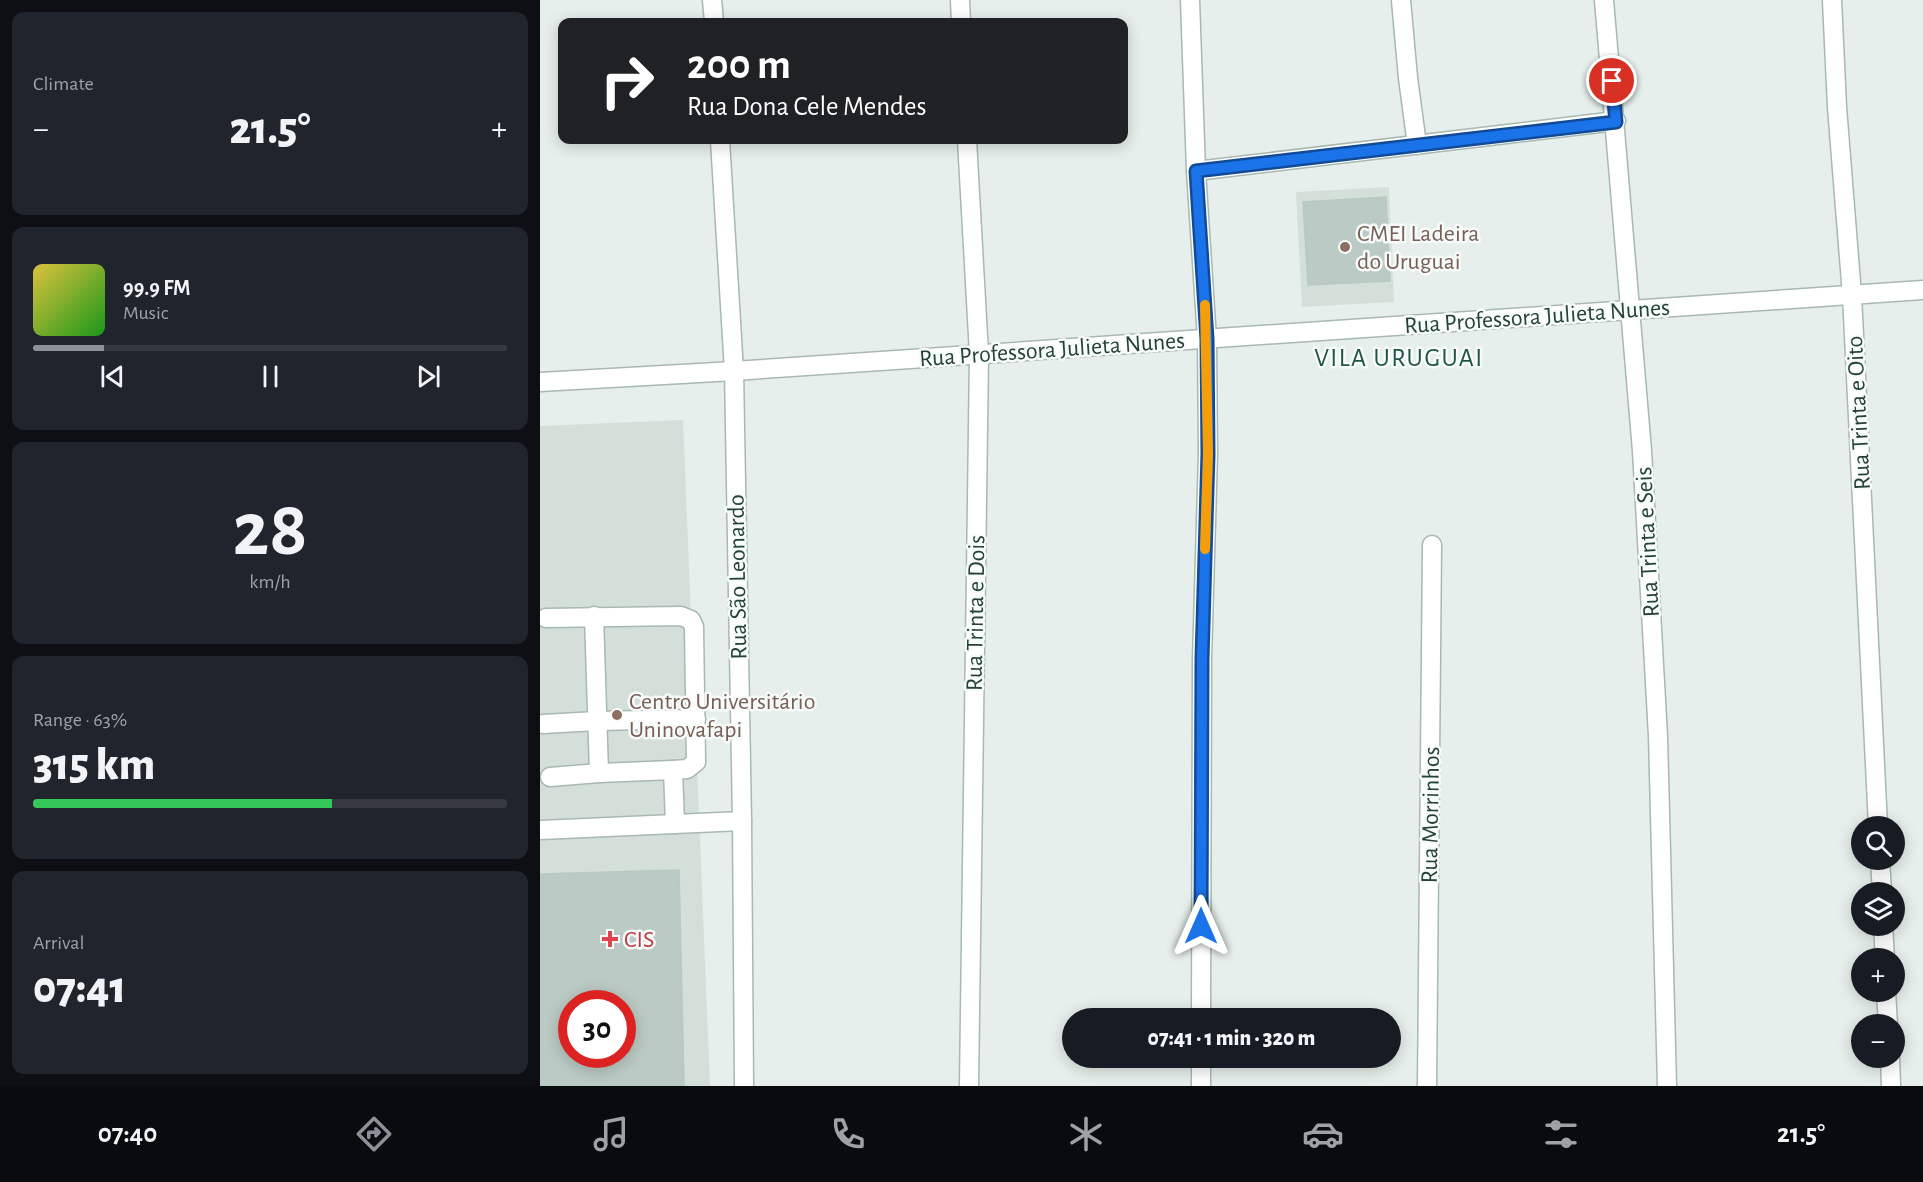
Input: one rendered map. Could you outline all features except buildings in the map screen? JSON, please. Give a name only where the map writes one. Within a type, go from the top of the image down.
[{"type":"street","points":[[712,0],[714,18]]},
{"type":"street","points":[[960,0],[961,18]]},
{"type":"street","points":[[1190,0],[1196,171],[1207,339],[1208,454],[1202,670],[1201,1008]]},
{"type":"street","points":[[1401,0],[1417,145]]},
{"type":"street","name":"Rua Trinta e Seis","points":[[1604,0],[1642,451],[1658,736],[1668,1086]]},
{"type":"street","name":"Rua Trinta e Oito","points":[[1832,0],[1852,295],[1878,816]]},
{"type":"street","points":[[1196,171],[1616,122]]},
{"type":"street","name":"Rua São Leonardo","points":[[720,144],[734,371],[744,1086]]},
{"type":"street","name":"Rua Trinta e Dois","points":[[967,144],[979,354],[969,1086]]},
{"type":"street","name":"Rua Professora Julieta Nunes","points":[[540,382],[734,371],[1923,290]]},
{"type":"street","name":"Rua Morrinhos","points":[[1427,1086],[1432,545]]},
{"type":"street","points":[[594,616],[598,772]]},
{"type":"street","points":[[546,618],[681,616],[691,620],[694,627],[696,762],[687,769],[598,772],[550,777]]},
{"type":"street","points":[[543,724],[696,719]]},
{"type":"street","points":[[673,770],[675,824]]},
{"type":"street","points":[[540,830],[742,821]]},
{"type":"street","points":[[1201,1068],[1201,1086]]},
{"type":"street","points":[[1890,1068],[1891,1086]]},
{"type":"shaded area","name":"CMEI Ladeira do Uruguai","points":[[1389,187],[1394,302],[1302,307],[1296,192]]},
{"type":"shaded area","name":"Centro Universitário Uninovafapi","points":[[683,420],[710,1086],[540,1086],[540,426]]},
{"type":"slow traffic","points":[[1205,305],[1208,454],[1205,549]]},
{"type":"place","name":"CMEI Ladeira do Uruguai","points":[[1345,247]]},
{"type":"place","name":"Centro Universitário Uninovafapi","points":[[617,715]]},
{"type":"place","name":"CIS","points":[[610,939]]},
{"type":"district","name":"VILA URUGUAI","points":[[1399,357]]},
{"type":"route","points":[[1201,926],[1202,659],[1208,454],[1207,339],[1196,171],[1616,122],[1612,81]]}]
